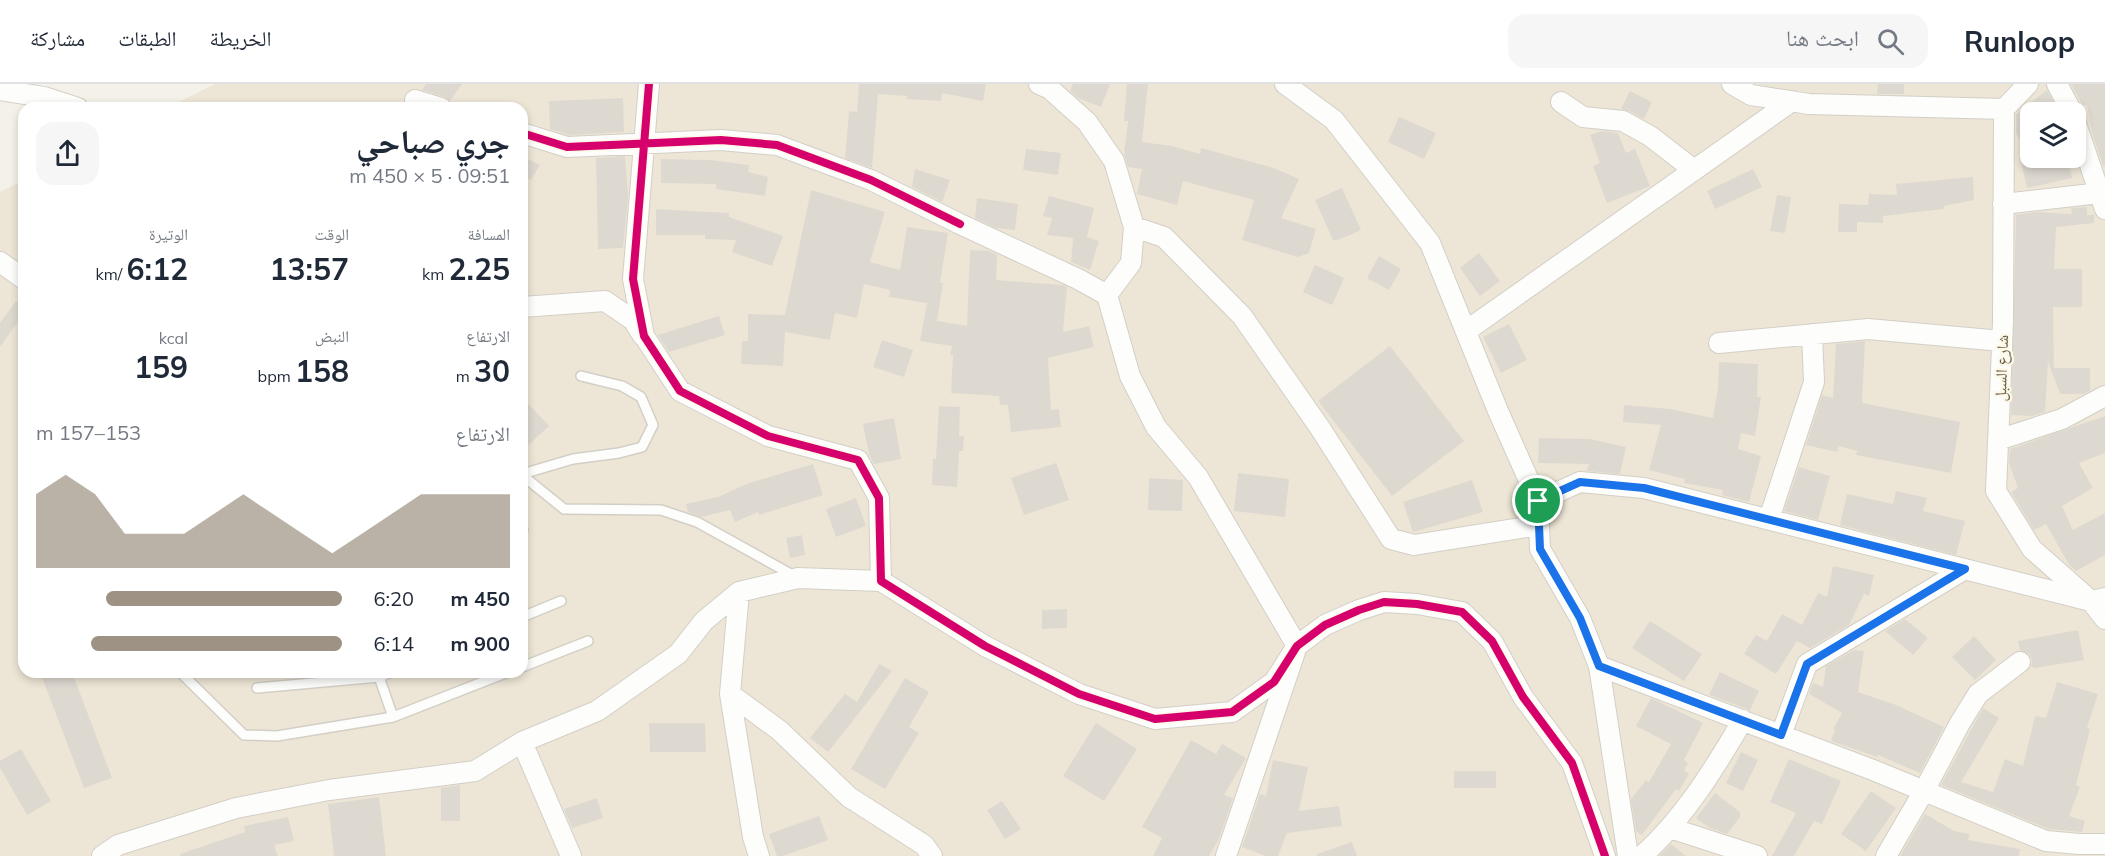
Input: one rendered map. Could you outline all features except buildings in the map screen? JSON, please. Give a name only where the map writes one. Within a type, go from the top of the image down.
[{"type":"street","points":[[649,84],[633,279],[644,336],[680,391]]},
{"type":"street","points":[[1039,84],[1050,89],[1086,122],[1114,161],[1134,227],[1131,263],[1107,296]]},
{"type":"street","points":[[1284,84],[1334,120],[1430,243],[1498,411],[1538,501],[1540,549],[1580,618],[1599,666],[1628,856]]},
{"type":"street","points":[[1732,84],[1751,95],[1809,104],[2004,109],[2028,84]]},
{"type":"street","points":[[2057,84],[2067,102]]},
{"type":"street","points":[[0,90],[44,97],[59,102]]},
{"type":"street","points":[[415,100],[422,102]]},
{"type":"street","points":[[1466,331],[1792,101]]},
{"type":"street","points":[[1560,102],[1583,117],[1623,121],[1650,136],[1694,170]]},
{"type":"street","name":"شارع السبل","points":[[2004,109],[2002,341],[1996,491],[2032,549],[2098,599],[2105,619]]},
{"type":"street","points":[[528,135],[567,147],[721,140],[777,146],[871,180],[1078,279],[1107,296],[1130,376],[1156,427],[1198,477],[1298,646],[1227,856]]},
{"type":"street","points":[[2003,204],[2102,201],[2086,154]]},
{"type":"street","points":[[1134,227],[1164,237],[1242,315],[1320,428],[1391,539],[1414,544],[1539,525]]},
{"type":"street","points":[[0,262],[18,275]]},
{"type":"street","points":[[528,307],[605,301],[633,320],[680,391],[768,436],[858,460],[879,498],[881,581]]},
{"type":"street","points":[[1719,343],[1868,329],[2002,341]]},
{"type":"street","points":[[1769,519],[1814,382],[1812,334]]},
{"type":"street","points":[[1998,440],[2062,418],[2105,396]]},
{"type":"street","points":[[1538,501],[1580,482],[1644,488],[1965,569],[2098,599]]},
{"type":"street","points":[[1781,735],[1807,664],[1965,569]]},
{"type":"street","points":[[102,856],[118,845],[236,808],[329,790],[475,771],[522,742],[597,711],[678,654],[704,621],[740,592],[798,578],[881,581],[985,646],[1079,694],[1155,719],[1232,712],[1275,682],[1298,646],[1325,626],[1359,610],[1384,602],[1417,604],[1462,612],[1492,641],[1524,697],[1572,763],[1605,856]]},
{"type":"street","points":[[740,592],[730,694],[753,837],[759,856]]},
{"type":"street","points":[[1886,856],[1978,694],[2020,662]]},
{"type":"street","points":[[1599,666],[1743,720],[2046,841],[2105,844]]},
{"type":"street","points":[[730,694],[779,730],[849,797],[924,845],[932,856]]},
{"type":"street","points":[[1642,856],[1670,828],[1705,783],[1743,720]]},
{"type":"street","points":[[522,742],[571,856]]},
{"type":"street","points":[[1670,828],[1757,856]]},
{"type":"lane","points":[[528,473],[573,459],[619,453],[642,447],[653,426],[641,397],[622,386],[582,376]]},
{"type":"lane","points":[[528,480],[564,509],[661,510],[697,522],[798,578]]},
{"type":"lane","points":[[528,615],[561,601]]},
{"type":"lane","points":[[528,664],[588,641]]},
{"type":"lane","points":[[186,678],[244,735],[277,736],[393,717],[493,678]]},
{"type":"lane","points":[[257,688],[350,678]]},
{"type":"lane","points":[[379,678],[393,717]]},
{"type":"shaded area","points":[[215,84],[2105,84],[2105,856],[0,856],[0,192],[18,183],[18,678],[528,678],[528,102],[179,102]]},
{"type":"cycle path","points":[[649,84],[633,279],[644,336],[680,391],[768,436],[858,460],[879,498],[881,581],[985,646],[1079,694],[1155,719],[1232,712],[1274,682],[1297,646],[1325,625],[1359,610],[1384,602],[1417,604],[1462,612],[1492,641],[1523,697],[1572,763],[1605,856]]},
{"type":"cycle path","points":[[528,135],[567,147],[721,140],[777,145],[871,180],[960,224]]},
{"type":"route","points":[[1580,482],[1644,488],[1965,569],[1807,664],[1781,735],[1599,666],[1580,618],[1540,549],[1538,501],[1580,482]]}]
